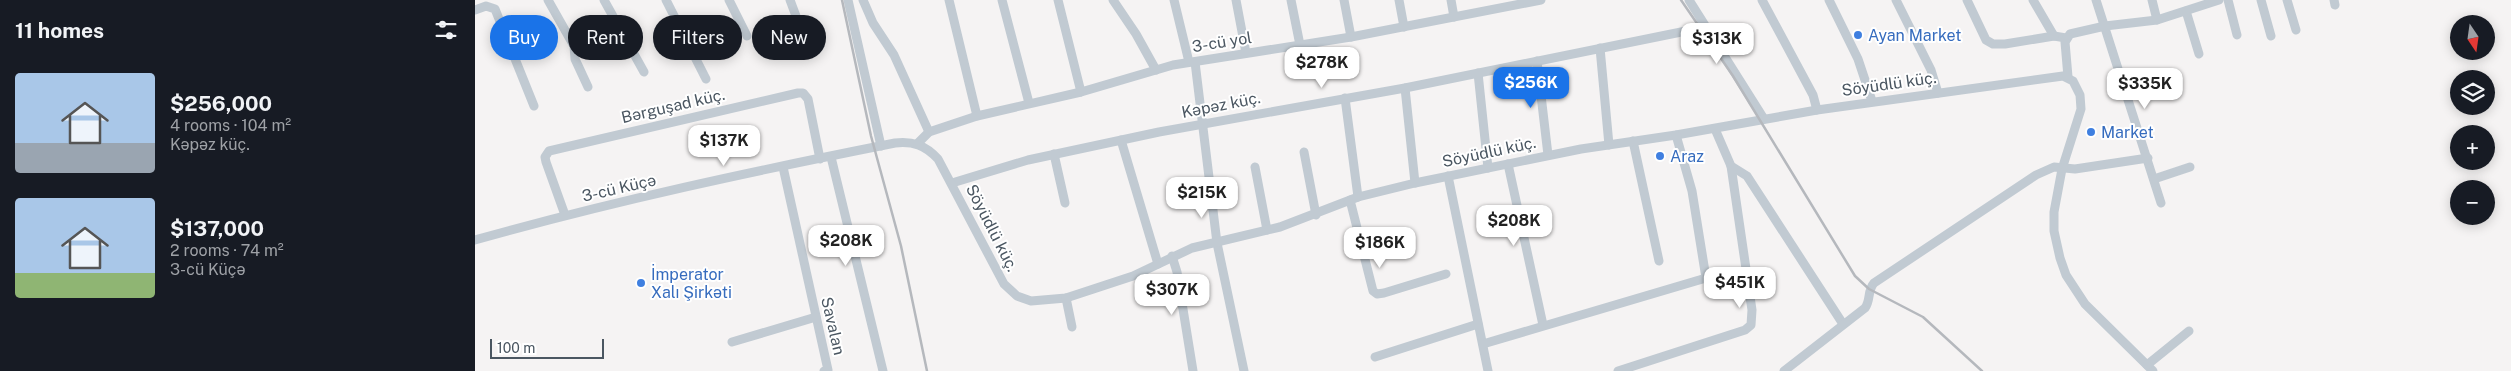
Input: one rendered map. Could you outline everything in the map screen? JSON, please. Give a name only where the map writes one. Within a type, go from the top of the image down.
[{"type":"street","points":[[549,0],[574,46],[575,59],[588,87]]},
{"type":"street","points":[[605,0],[644,72]]},
{"type":"street","points":[[666,0],[706,79]]},
{"type":"street","points":[[729,0],[747,36]]},
{"type":"street","points":[[791,0],[796,15]]},
{"type":"street","points":[[848,0],[881,146]]},
{"type":"street","points":[[863,0],[873,23],[894,55],[929,132]]},
{"type":"street","points":[[949,0],[977,116]]},
{"type":"street","points":[[1002,0],[1029,103]]},
{"type":"street","points":[[1058,0],[1081,92]]},
{"type":"street","points":[[1113,0],[1136,34],[1156,70]]},
{"type":"street","points":[[1174,0],[1192,62],[1204,123],[1217,243],[1243,371]]},
{"type":"street","points":[[1236,0],[1246,53]]},
{"type":"street","points":[[1291,0],[1300,44]]},
{"type":"street","points":[[1344,0],[1351,37]]},
{"type":"street","points":[[1399,0],[1404,27]]},
{"type":"street","points":[[1451,0],[1454,17]]},
{"type":"street","name":"3-cü yol","points":[[918,143],[929,132],[977,116],[1081,92],[1156,70],[1192,62],[1351,37],[1454,17],[1508,4],[1541,0]]},
{"type":"street","points":[[1689,0],[1763,119]]},
{"type":"street","points":[[1762,0],[1813,96],[1817,110]]},
{"type":"street","points":[[1829,0],[1859,59],[1871,102]]},
{"type":"street","points":[[1895,0],[1931,70],[1938,93]]},
{"type":"street","points":[[1967,0],[1986,40],[1993,44],[2005,44],[2054,36],[2066,38],[2079,31],[2157,20],[2186,12],[2202,3],[2219,0]]},
{"type":"street","points":[[2033,0],[2054,36]]},
{"type":"street","points":[[2096,0],[2161,203]]},
{"type":"street","points":[[2152,0],[2157,20]]},
{"type":"street","points":[[2227,0],[2237,35]]},
{"type":"street","points":[[2261,0],[2271,36]]},
{"type":"street","points":[[2287,0],[2296,30]]},
{"type":"street","points":[[475,10],[487,6],[495,9],[534,106]]},
{"type":"street","points":[[2186,12],[2199,54]]},
{"type":"street","name":"Kəpəz küç.","points":[[952,183],[1055,154],[1121,140],[1204,123],[1405,88],[1691,30],[1703,24]]},
{"type":"street","points":[[2066,38],[2068,77],[2077,88],[2081,101],[2062,169],[2054,222],[2060,258],[2067,275],[2085,304],[2150,368],[2189,332]]},
{"type":"street","points":[[1599,48],[1609,144]]},
{"type":"street","points":[[1537,61],[1548,155]]},
{"type":"street","points":[[1478,73],[1488,168]]},
{"type":"street","name":"Söyüdlü küç.","points":[[918,143],[938,158],[1005,284],[1017,296],[1031,301],[1066,298],[1110,285],[1172,256],[1316,215],[1354,198],[1415,183],[1548,155],[1817,110],[2055,76],[2068,77]]},
{"type":"street","points":[[1405,88],[1415,183]]},
{"type":"street","name":"Bərguşad küç.","points":[[565,215],[546,162],[545,157],[549,151],[779,98],[803,94],[808,99],[820,159]]},
{"type":"street","points":[[1345,98],[1354,198],[1373,291],[1377,294],[1384,293],[1446,274]]},
{"type":"street","points":[[1618,371],[1745,330],[1751,325],[1752,310],[1731,166],[1715,128]]},
{"type":"street","points":[[1483,344],[1706,278],[1692,191],[1676,135]]},
{"type":"street","points":[[1121,140],[1158,264]]},
{"type":"street","points":[[1633,141],[1659,261]]},
{"type":"street","name":"3-cü Küçə","points":[[475,240],[565,215],[783,167],[881,146],[904,142],[918,143]]},
{"type":"street","points":[[1304,152],[1316,215]]},
{"type":"street","points":[[1055,154],[1065,203]]},
{"type":"street","points":[[831,157],[883,371]]},
{"type":"street","points":[[1784,371],[1865,308],[1869,301],[1869,289],[1875,283],[2036,176],[2054,167],[2062,169],[2086,168],[2148,158]]},
{"type":"street","points":[[1508,164],[1543,325]]},
{"type":"street","points":[[1731,166],[1747,176],[1843,324]]},
{"type":"street","name":"Savalan","points":[[783,167],[827,371]]},
{"type":"street","points":[[1255,167],[1267,230]]},
{"type":"street","points":[[2154,179],[2190,167]]},
{"type":"street","points":[[1448,176],[1488,371]]},
{"type":"street","points":[[1172,256],[1177,272],[1193,371]]},
{"type":"street","points":[[1066,298],[1072,326]]},
{"type":"street","points":[[731,342],[816,317]]},
{"type":"street","points":[[1375,357],[1478,324]]},
{"type":"railway","points":[[842,0],[871,136],[901,246],[927,371]]},
{"type":"railway","points":[[1681,0],[1733,76],[1855,276],[1869,289],[1923,317],[1982,371]]},
{"type":"place","name":"Ayan Market","points":[[1858,35]]},
{"type":"place","name":"Market","points":[[2091,132]]},
{"type":"place","name":"Araz","points":[[1660,156]]},
{"type":"place","name":"İmperator Xalı Şirkəti","points":[[641,283]]}]
